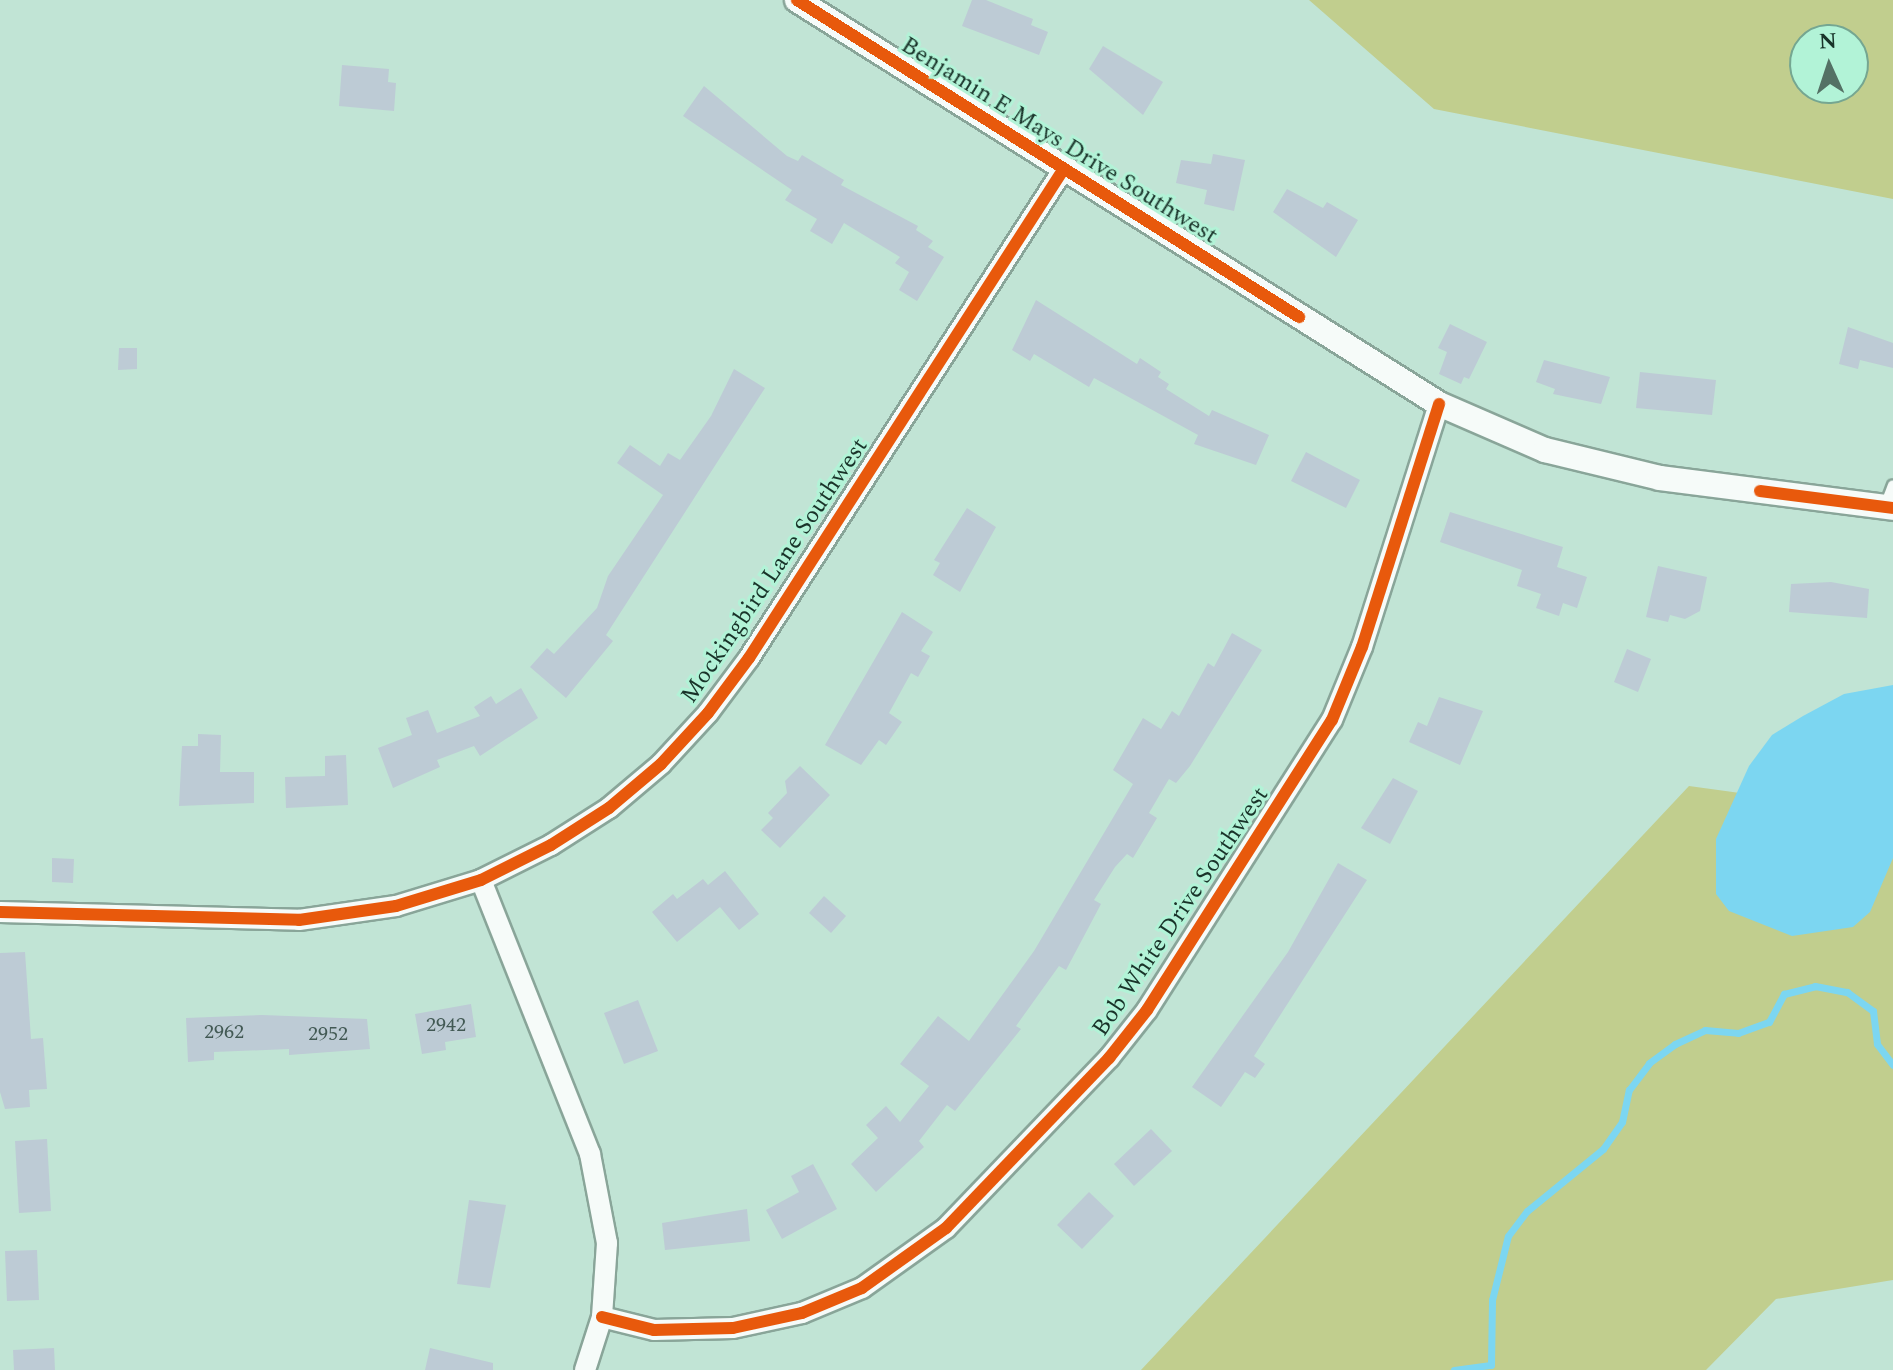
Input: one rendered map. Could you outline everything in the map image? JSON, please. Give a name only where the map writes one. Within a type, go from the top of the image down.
[{"type":"street","name":"Benjamin E Mays Drive Southwest","points":[[797,0],[1439,404],[1545,450],[1660,478],[1890,500]]},
{"type":"street","name":"Mockingbird Lane Southwest","points":[[0,912],[299,920],[396,906],[481,880],[551,845],[609,808],[661,764],[708,713],[1063,170]]},
{"type":"street","name":"Bob White Drive Southwest","points":[[602,1317],[654,1330],[733,1328],[802,1313],[862,1288],[946,1228],[1109,1058],[1147,1010],[1332,720],[1362,647],[1439,404]]},
{"type":"street","points":[[481,880],[590,1154],[607,1243],[602,1317],[585,1370]]},
{"type":"green space","points":[[1309,0],[1893,0],[1893,199],[1434,109]]},
{"type":"green space","points":[[1689,786],[1893,814],[1893,1280],[1776,1299],[1706,1370],[1141,1370]]},
{"type":"water","points":[[1893,685],[1893,858],[1870,912],[1853,927],[1792,936],[1729,911],[1716,894],[1716,839],[1749,766],[1772,735],[1803,716],[1844,694]]},
{"type":"building","points":[[972,0],[986,0],[1033,19],[1031,25],[1048,32],[1039,55],[962,26]]},
{"type":"building","points":[[1103,46],[1163,82],[1143,115],[1089,69]]},
{"type":"building","points":[[342,65],[389,69],[388,82],[396,83],[394,111],[339,106]]},
{"type":"building","points":[[704,86],[787,156],[798,161],[802,155],[844,180],[841,185],[918,226],[916,230],[933,241],[928,247],[944,257],[917,301],[899,290],[909,272],[895,263],[900,257],[844,223],[832,244],[810,231],[817,219],[785,200],[792,190],[683,116]]},
{"type":"building","points":[[1213,154],[1245,160],[1234,211],[1204,204],[1207,190],[1176,183],[1181,160],[1211,164]]},
{"type":"building","points":[[1287,189],[1323,208],[1327,202],[1358,220],[1336,257],[1273,212]]},
{"type":"building","points":[[1036,300],[1137,364],[1140,358],[1161,372],[1158,377],[1169,384],[1166,389],[1209,416],[1212,410],[1269,435],[1256,465],[1194,444],[1198,435],[1094,378],[1089,387],[1034,354],[1030,361],[1012,350]]},
{"type":"building","points":[[1450,324],[1487,342],[1469,379],[1464,377],[1461,384],[1439,374],[1447,352],[1438,348]]},
{"type":"building","points":[[1848,327],[1893,343],[1893,368],[1860,360],[1858,369],[1839,364]]},
{"type":"building","points":[[119,348],[137,348],[137,369],[118,370]]},
{"type":"building","points":[[1544,360],[1610,377],[1601,404],[1553,394],[1555,389],[1536,382]]},
{"type":"building","points":[[734,369],[765,388],[606,635],[613,641],[566,698],[530,667],[547,648],[554,654],[597,608],[608,576],[663,495],[617,463],[630,445],[660,466],[668,453],[680,460],[711,416]]},
{"type":"building","points":[[1640,372],[1716,380],[1712,415],[1636,408]]},
{"type":"building","points":[[1306,452],[1360,480],[1346,508],[1291,481]]},
{"type":"building","points":[[967,508],[996,527],[960,592],[933,575],[940,563],[934,560]]},
{"type":"building","points":[[1450,512],[1563,547],[1557,567],[1587,577],[1577,608],[1563,603],[1559,616],[1536,608],[1541,594],[1517,586],[1522,570],[1440,542]]},
{"type":"building","points":[[1658,566],[1707,577],[1700,611],[1685,619],[1670,615],[1668,622],[1646,617]]},
{"type":"building","points":[[1831,582],[1869,589],[1867,618],[1789,612],[1791,584]]},
{"type":"building","points":[[902,612],[933,632],[921,651],[930,656],[918,677],[911,673],[889,713],[902,722],[886,745],[879,740],[861,765],[825,745]]},
{"type":"building","points":[[1232,633],[1262,650],[1190,766],[1176,783],[1169,779],[1149,813],[1157,818],[1133,858],[1127,854],[1094,900],[1101,904],[1066,970],[1059,966],[1016,1026],[1021,1029],[955,1111],[947,1105],[919,1141],[924,1147],[876,1192],[851,1164],[878,1138],[866,1125],[886,1106],[900,1122],[929,1086],[900,1064],[938,1016],[969,1041],[1034,951],[1133,784],[1113,770],[1143,718],[1161,729],[1172,711],[1179,716],[1208,663],[1214,667]]},
{"type":"building","points":[[1627,649],[1651,659],[1638,692],[1614,682]]},
{"type":"building","points":[[521,688],[538,718],[480,756],[474,746],[437,760],[440,767],[393,788],[378,748],[412,735],[406,718],[428,710],[437,733],[480,716],[474,707],[491,696],[496,704]]},
{"type":"building","points":[[1439,697],[1483,711],[1460,765],[1409,742],[1418,722],[1427,726]]},
{"type":"building","points":[[198,734],[221,735],[220,772],[254,772],[254,803],[179,806],[182,746],[198,746]]},
{"type":"building","points":[[346,755],[348,805],[286,808],[285,777],[325,776],[325,756]]},
{"type":"building","points":[[800,766],[830,795],[780,848],[761,830],[773,818],[768,813],[787,793],[785,781]]},
{"type":"building","points":[[1393,778],[1418,791],[1390,844],[1361,828]]},
{"type":"building","points":[[52,858],[74,859],[73,883],[52,882]]},
{"type":"building","points":[[1338,863],[1367,880],[1254,1056],[1265,1064],[1255,1078],[1245,1072],[1221,1107],[1192,1087],[1288,952]]},
{"type":"building","points":[[725,871],[759,914],[739,930],[720,907],[677,942],[652,912],[673,894],[677,899],[703,879],[708,885]]},
{"type":"building","points":[[824,896],[846,916],[831,933],[809,913]]},
{"type":"building","points":[[25,952],[31,1039],[43,1038],[47,1089],[29,1090],[30,1107],[5,1109],[0,1092],[0,953]]},
{"type":"building","points":[[638,1000],[658,1051],[624,1064],[604,1013]]},
{"type":"building","points":[[471,1004],[476,1037],[445,1042],[446,1050],[422,1054],[415,1014]]},
{"type":"building","points":[[262,1015],[367,1019],[370,1049],[289,1055],[289,1049],[214,1052],[214,1060],[188,1062],[186,1018]]},
{"type":"building","points":[[1151,1129],[1172,1151],[1134,1186],[1114,1164]]},
{"type":"building","points":[[47,1139],[51,1211],[19,1213],[15,1141]]},
{"type":"building","points":[[813,1164],[837,1209],[782,1239],[766,1210],[799,1192],[791,1176]]},
{"type":"building","points":[[1089,1192],[1114,1216],[1082,1249],[1057,1225]]},
{"type":"building","points":[[469,1200],[506,1205],[490,1288],[457,1284]]},
{"type":"building","points":[[747,1209],[750,1241],[665,1250],[662,1223]]},
{"type":"building","points":[[37,1250],[39,1300],[7,1301],[5,1251]]},
{"type":"building","points":[[54,1348],[55,1370],[14,1370],[13,1350]]},
{"type":"building","points":[[430,1348],[493,1363],[493,1370],[425,1370]]},
{"type":"waterway","points":[[1454,1370],[1491,1365],[1492,1300],[1508,1236],[1527,1211],[1603,1149],[1622,1122],[1629,1090],[1649,1063],[1675,1044],[1705,1030],[1738,1033],[1769,1022],[1784,994],[1815,986],[1847,992],[1873,1011],[1877,1044],[1893,1065]]},
{"type":"cycle path","points":[[797,0],[1299,317]]},
{"type":"cycle path","points":[[0,912],[299,920],[396,906],[481,880],[551,845],[609,808],[661,764],[708,713],[749,658],[1063,170]]},
{"type":"cycle path","points":[[602,1317],[654,1330],[733,1328],[802,1313],[862,1288],[946,1228],[1109,1058],[1147,1010],[1332,720],[1362,647],[1439,404]]},
{"type":"cycle path","points":[[1760,491],[1893,508]]}]
